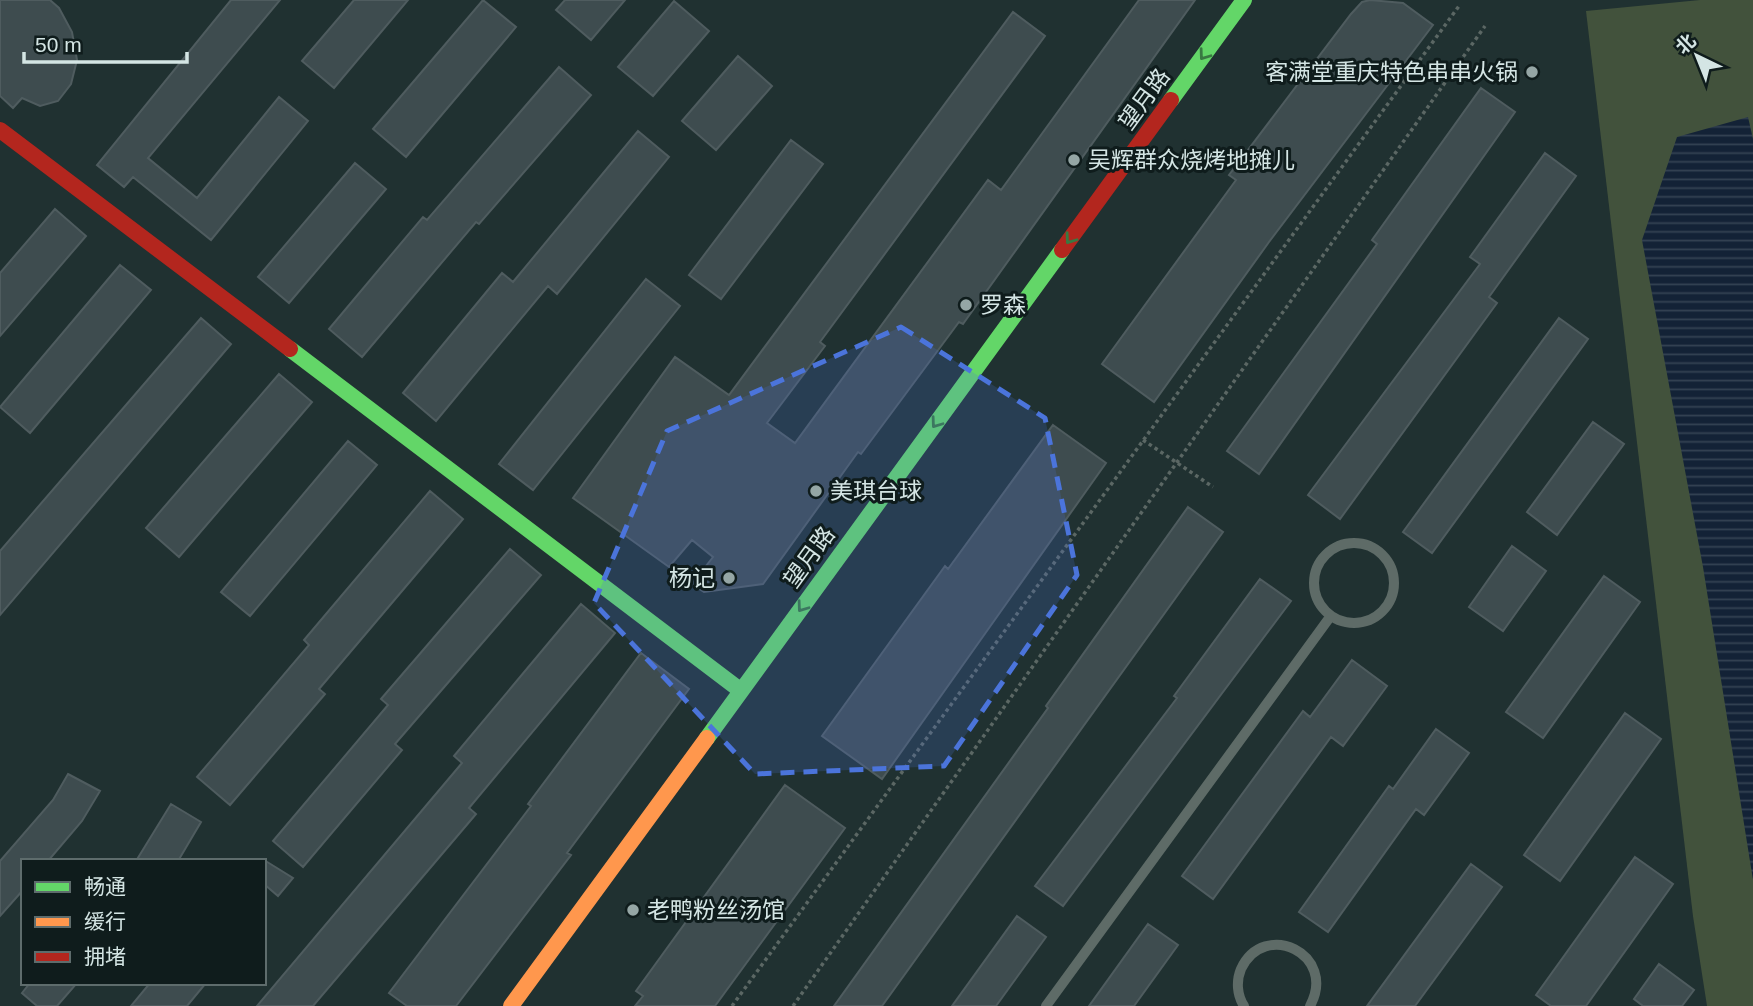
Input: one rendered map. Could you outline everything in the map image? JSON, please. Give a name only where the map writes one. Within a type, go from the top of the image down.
[{"type":"street","name":"望月路","points":[[511,1006],[1244,0]]},
{"type":"street","points":[[0,130],[740,690]]},
{"type":"lane","points":[[1358,542],[1378,550],[1391,566],[1395,587],[1387,607],[1371,620],[1350,624],[1330,617],[1317,600],[1313,579],[1321,560],[1337,546],[1358,542]]},
{"type":"lane","points":[[1046,1006],[1330,617]]},
{"type":"lane","points":[[1244,1006],[1238,988],[1245,962],[1254,952],[1278,945],[1301,952],[1310,961],[1317,986],[1310,1006]]},
{"type":"path","points":[[732,1006],[1458,6]]},
{"type":"path","points":[[793,1006],[1179,463],[1485,26]]},
{"type":"path","points":[[1143,440],[1213,487]]},
{"type":"highlighted area","points":[[901,327],[1045,418],[1077,575],[944,766],[755,774],[594,603],[667,431]]},
{"type":"green space","points":[[1700,0],[1753,0],[1753,1006],[1707,1006],[1693,916],[1586,11]]},
{"type":"water","points":[[1748,117],[1753,139],[1753,880],[1703,567],[1642,240],[1677,137]]},
{"type":"building","points":[[0,0],[50,0],[59,8],[72,32],[77,60],[71,84],[58,101],[40,106],[22,98],[13,108],[0,96]]},
{"type":"building","points":[[231,0],[280,0],[148,158],[197,198],[279,97],[308,121],[211,240],[133,177],[124,187],[97,165]]},
{"type":"building","points":[[354,0],[408,0],[334,88],[302,61]]},
{"type":"building","points":[[483,0],[516,27],[406,157],[373,129]]},
{"type":"building","points":[[565,0],[625,0],[591,40],[556,10]]},
{"type":"building","points":[[1139,0],[1195,0],[963,324],[959,322],[861,454],[858,452],[763,584],[704,592],[692,584],[713,557],[692,540],[669,567],[573,498],[675,357],[729,395],[1013,12],[1045,36],[820,342],[825,346],[767,423],[795,443],[988,180],[1001,190]]},
{"type":"building","points":[[1370,0],[1403,3],[1433,25],[1269,242],[1154,402],[1102,364],[1236,180],[1229,175],[1351,14],[1362,2]]},
{"type":"building","points":[[674,1],[709,31],[653,96],[618,67]]},
{"type":"building","points":[[738,56],[772,86],[716,150],[682,121]]},
{"type":"building","points":[[559,67],[591,95],[479,224],[476,222],[362,357],[329,329],[423,217],[427,220]]},
{"type":"building","points":[[1481,88],[1515,112],[1259,474],[1227,451],[1377,244],[1372,240]]},
{"type":"building","points":[[638,131],[669,157],[557,294],[548,286],[436,421],[403,393],[502,273],[513,282]]},
{"type":"building","points":[[791,140],[823,164],[721,299],[689,275]]},
{"type":"building","points":[[1545,153],[1576,176],[1489,297],[1497,303],[1340,519],[1308,495],[1480,264],[1470,257]]},
{"type":"building","points":[[355,163],[386,189],[289,303],[258,277]]},
{"type":"building","points":[[55,209],[86,236],[0,336],[0,273]]},
{"type":"building","points":[[120,265],[151,290],[30,433],[0,407]]},
{"type":"building","points":[[646,279],[680,306],[533,490],[499,464]]},
{"type":"building","points":[[201,318],[231,344],[0,615],[0,551]]},
{"type":"building","points":[[1559,318],[1588,339],[1432,553],[1403,532]]},
{"type":"building","points":[[279,374],[312,402],[179,557],[146,528]]},
{"type":"building","points":[[1593,422],[1624,444],[1557,535],[1527,512]]},
{"type":"building","points":[[1053,425],[1106,463],[882,779],[822,736],[945,566],[948,569]]},
{"type":"building","points":[[348,441],[377,465],[250,616],[221,592]]},
{"type":"building","points":[[430,491],[463,519],[319,689],[325,694],[230,805],[197,777],[309,645],[304,640]]},
{"type":"building","points":[[1188,507],[1223,532],[882,1006],[834,1006],[1048,708],[1046,706]]},
{"type":"building","points":[[1512,546],[1546,571],[1503,631],[1469,607]]},
{"type":"building","points":[[510,549],[541,575],[395,744],[402,750],[303,867],[273,841],[388,705],[381,699]]},
{"type":"building","points":[[1604,576],[1640,602],[1543,738],[1506,712]]},
{"type":"building","points":[[1260,579],[1291,601],[1063,906],[1035,886],[1177,698],[1174,696]]},
{"type":"building","points":[[581,604],[615,633],[469,808],[476,814],[313,1006],[257,1006],[462,763],[454,756]]},
{"type":"building","points":[[641,653],[689,689],[567,853],[571,855],[456,1006],[407,1006],[389,993],[531,806],[528,804]]},
{"type":"building","points":[[1352,660],[1387,686],[1343,746],[1331,737],[1213,899],[1182,876],[1303,711],[1310,717]]},
{"type":"building","points":[[1625,713],[1661,739],[1560,881],[1524,855]]},
{"type":"building","points":[[1436,729],[1469,753],[1424,815],[1416,809],[1328,932],[1299,912],[1389,786],[1393,789]]},
{"type":"building","points":[[68,774],[100,791],[82,821],[50,859],[21,859],[21,892],[0,916],[0,861],[53,800]]},
{"type":"building","points":[[785,785],[845,828],[715,1006],[635,1006],[643,996],[636,991]]},
{"type":"building","points":[[171,804],[201,822],[179,859],[137,859]]},
{"type":"building","points":[[1635,857],[1673,884],[1586,1006],[1551,1006],[1536,995]]},
{"type":"building","points":[[266,861],[293,878],[278,896],[266,886]]},
{"type":"building","points":[[1471,864],[1502,887],[1415,1006],[1367,1006]]},
{"type":"building","points":[[1017,916],[1046,937],[996,1006],[952,1006]]},
{"type":"building","points":[[1148,924],[1178,945],[1134,1006],[1089,1006]]},
{"type":"building","points":[[1659,964],[1694,990],[1682,1006],[1643,1006],[1634,999]]},
{"type":"building","points":[[28,985],[75,985],[57,1006],[37,1006],[22,993]]},
{"type":"building","points":[[148,985],[204,985],[187,1006],[131,1006]]},
{"type":"traffic: fast","points":[[1171,100],[1244,0]]},
{"type":"traffic: fast","points":[[707,738],[1062,250]]},
{"type":"traffic: fast","points":[[290,349],[740,690]]},
{"type":"traffic: slow","points":[[511,1006],[707,738]]},
{"type":"traffic: jam","points":[[1062,250],[1171,100]]},
{"type":"traffic: jam","points":[[0,130],[290,349]]},
{"type":"place","name":"客满堂重庆特色串串火锅","points":[[1532,72]]},
{"type":"place","name":"吴辉群众烧烤地摊儿","points":[[1074,160]]},
{"type":"place","name":"罗森","points":[[966,305]]},
{"type":"place","name":"美琪台球","points":[[816,491]]},
{"type":"place","name":"杨记","points":[[729,578]]},
{"type":"place","name":"老鸭粉丝汤馆","points":[[633,910]]}]
